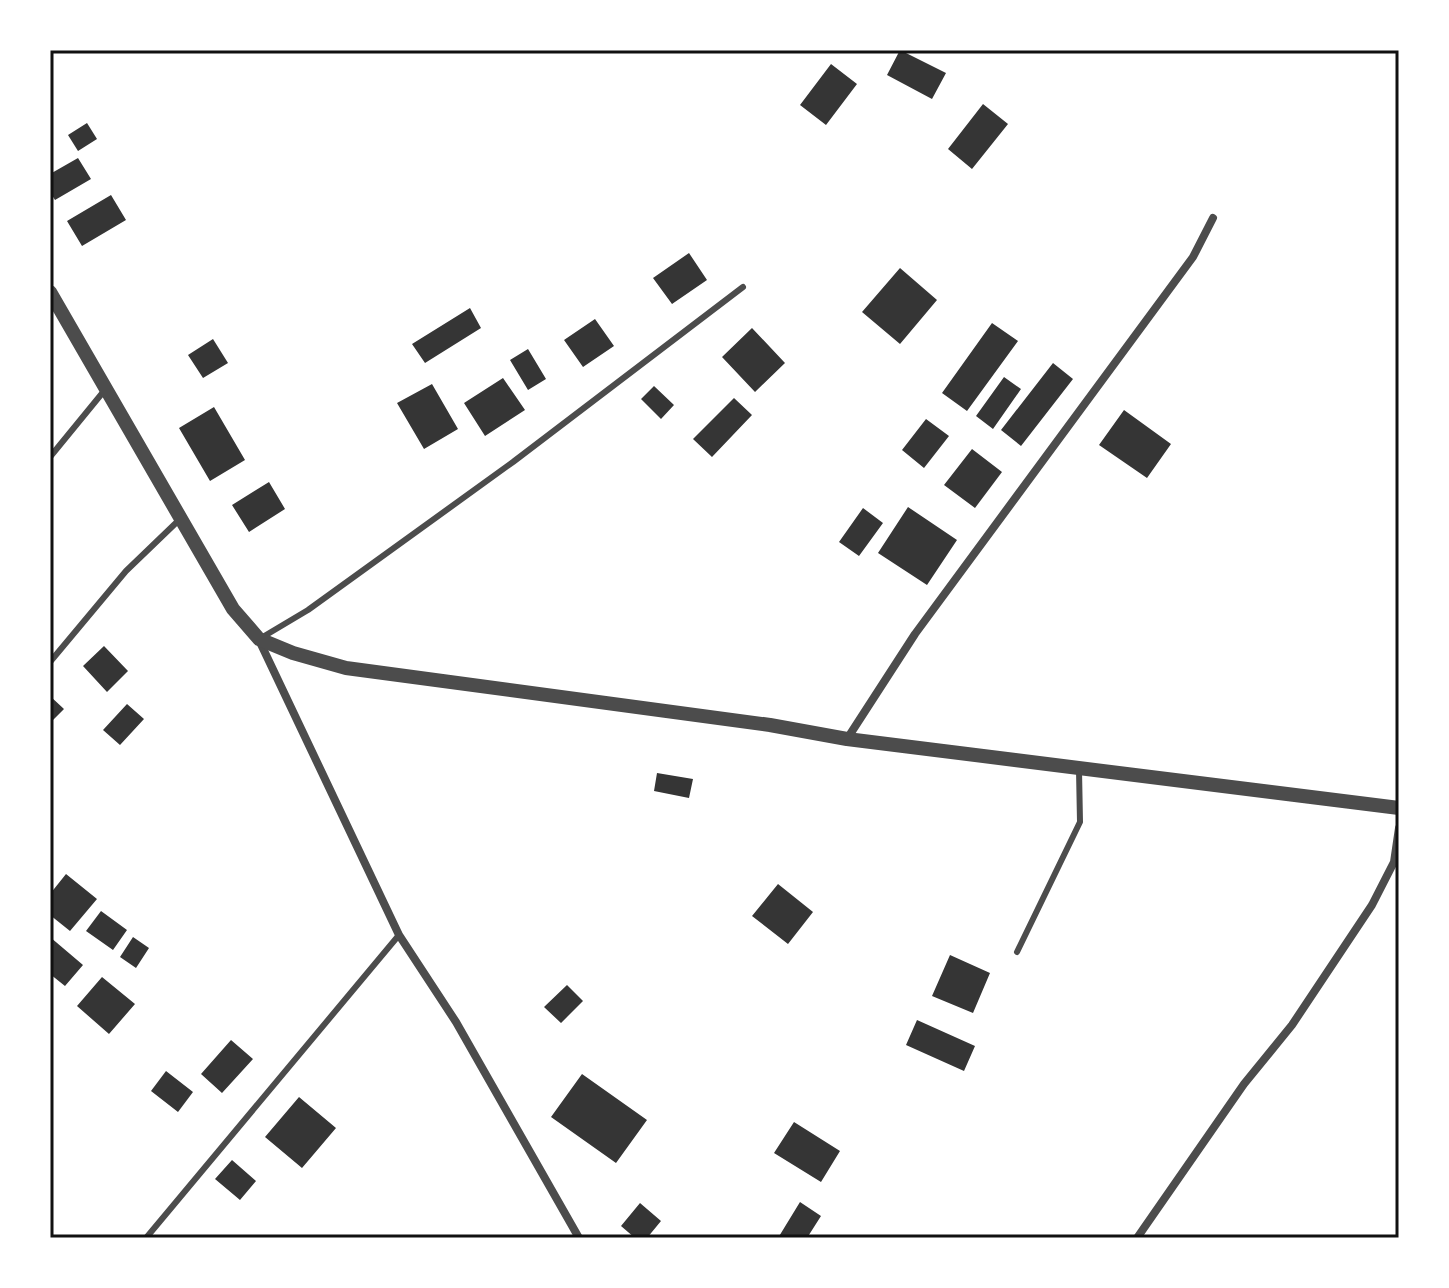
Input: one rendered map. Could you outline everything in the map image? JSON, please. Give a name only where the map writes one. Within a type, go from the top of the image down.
[{"type":"street","points":[[847,739],[915,634],[1193,257],[1213,218]]},
{"type":"street","points":[[50,292],[233,609],[259,639],[399,935],[456,1022],[579,1238]]},
{"type":"street","points":[[259,639],[293,653],[346,668],[770,725],[847,739],[1399,808]]},
{"type":"street","points":[[1137,1238],[1244,1084],[1292,1025],[1372,905],[1394,862],[1399,828]]},
{"type":"lane","points":[[259,639],[308,610],[513,462],[743,287]]},
{"type":"lane","points":[[50,457],[107,388]]},
{"type":"lane","points":[[50,662],[126,571],[180,519]]},
{"type":"lane","points":[[1017,952],[1080,822],[1079,769]]},
{"type":"lane","points":[[146,1238],[399,935]]},
{"type":"building","points":[[900,50],[946,73],[932,99],[887,75]]},
{"type":"building","points":[[831,64],[857,84],[826,125],[800,105]]},
{"type":"building","points":[[983,104],[1008,124],[972,169],[948,149]]},
{"type":"building","points":[[87,123],[97,139],[78,151],[68,135]]},
{"type":"building","points":[[78,158],[91,179],[55,200],[50,192],[50,174]]},
{"type":"building","points":[[111,195],[126,220],[82,246],[67,221]]},
{"type":"building","points":[[689,253],[707,280],[672,304],[653,278]]},
{"type":"building","points":[[900,268],[937,300],[900,344],[862,312]]},
{"type":"building","points":[[470,308],[481,328],[425,363],[412,344]]},
{"type":"building","points":[[595,319],[614,346],[583,367],[564,340]]},
{"type":"building","points":[[992,323],[1018,341],[967,411],[942,393]]},
{"type":"building","points":[[752,328],[785,363],[755,392],[722,357]]},
{"type":"building","points":[[213,339],[228,363],[203,378],[188,355]]},
{"type":"building","points":[[528,349],[546,379],[528,390],[510,360]]},
{"type":"building","points":[[1053,363],[1073,379],[1021,446],[1001,430]]},
{"type":"building","points":[[1004,377],[1021,389],[993,429],[976,416]]},
{"type":"building","points":[[503,378],[525,410],[485,436],[464,403]]},
{"type":"building","points":[[432,384],[458,429],[424,449],[397,403]]},
{"type":"building","points":[[654,386],[674,405],[661,419],[641,399]]},
{"type":"building","points":[[734,398],[752,415],[712,457],[693,439]]},
{"type":"building","points":[[214,407],[245,460],[210,481],[179,428]]},
{"type":"building","points":[[1124,410],[1171,444],[1147,478],[1099,445]]},
{"type":"building","points":[[926,419],[949,436],[924,468],[902,450]]},
{"type":"building","points":[[972,449],[1002,472],[975,508],[944,485]]},
{"type":"building","points":[[269,482],[285,509],[249,532],[232,505]]},
{"type":"building","points":[[908,507],[957,540],[927,585],[878,553]]},
{"type":"building","points":[[863,508],[883,523],[859,556],[839,542]]},
{"type":"building","points":[[104,646],[128,671],[107,692],[83,666]]},
{"type":"building","points":[[50,696],[64,709],[50,723]]},
{"type":"building","points":[[127,704],[144,719],[120,745],[103,730]]},
{"type":"building","points":[[657,773],[693,779],[689,798],[654,791]]},
{"type":"building","points":[[66,874],[97,899],[70,931],[50,915],[50,894]]},
{"type":"building","points":[[778,884],[813,912],[788,944],[752,916]]},
{"type":"building","points":[[101,911],[127,930],[113,950],[86,931]]},
{"type":"building","points":[[50,937],[83,965],[65,986],[50,974]]},
{"type":"building","points":[[133,937],[149,948],[136,968],[120,957]]},
{"type":"building","points":[[950,955],[990,973],[973,1013],[932,996]]},
{"type":"building","points":[[102,977],[135,1004],[109,1034],[77,1006]]},
{"type":"building","points":[[567,985],[583,1001],[561,1023],[544,1007]]},
{"type":"building","points":[[917,1020],[975,1046],[964,1071],[906,1045]]},
{"type":"building","points":[[231,1040],[253,1059],[222,1093],[201,1074]]},
{"type":"building","points":[[166,1071],[193,1092],[178,1112],[151,1091]]},
{"type":"building","points":[[582,1074],[647,1120],[616,1163],[551,1117]]},
{"type":"building","points":[[299,1097],[336,1128],[302,1168],[265,1137]]},
{"type":"building","points":[[794,1122],[840,1151],[821,1182],[774,1153]]},
{"type":"building","points":[[232,1160],[256,1181],[240,1200],[215,1179]]},
{"type":"building","points":[[800,1202],[821,1216],[807,1238],[778,1238]]},
{"type":"building","points":[[640,1203],[661,1221],[647,1238],[635,1238],[621,1226]]}]
